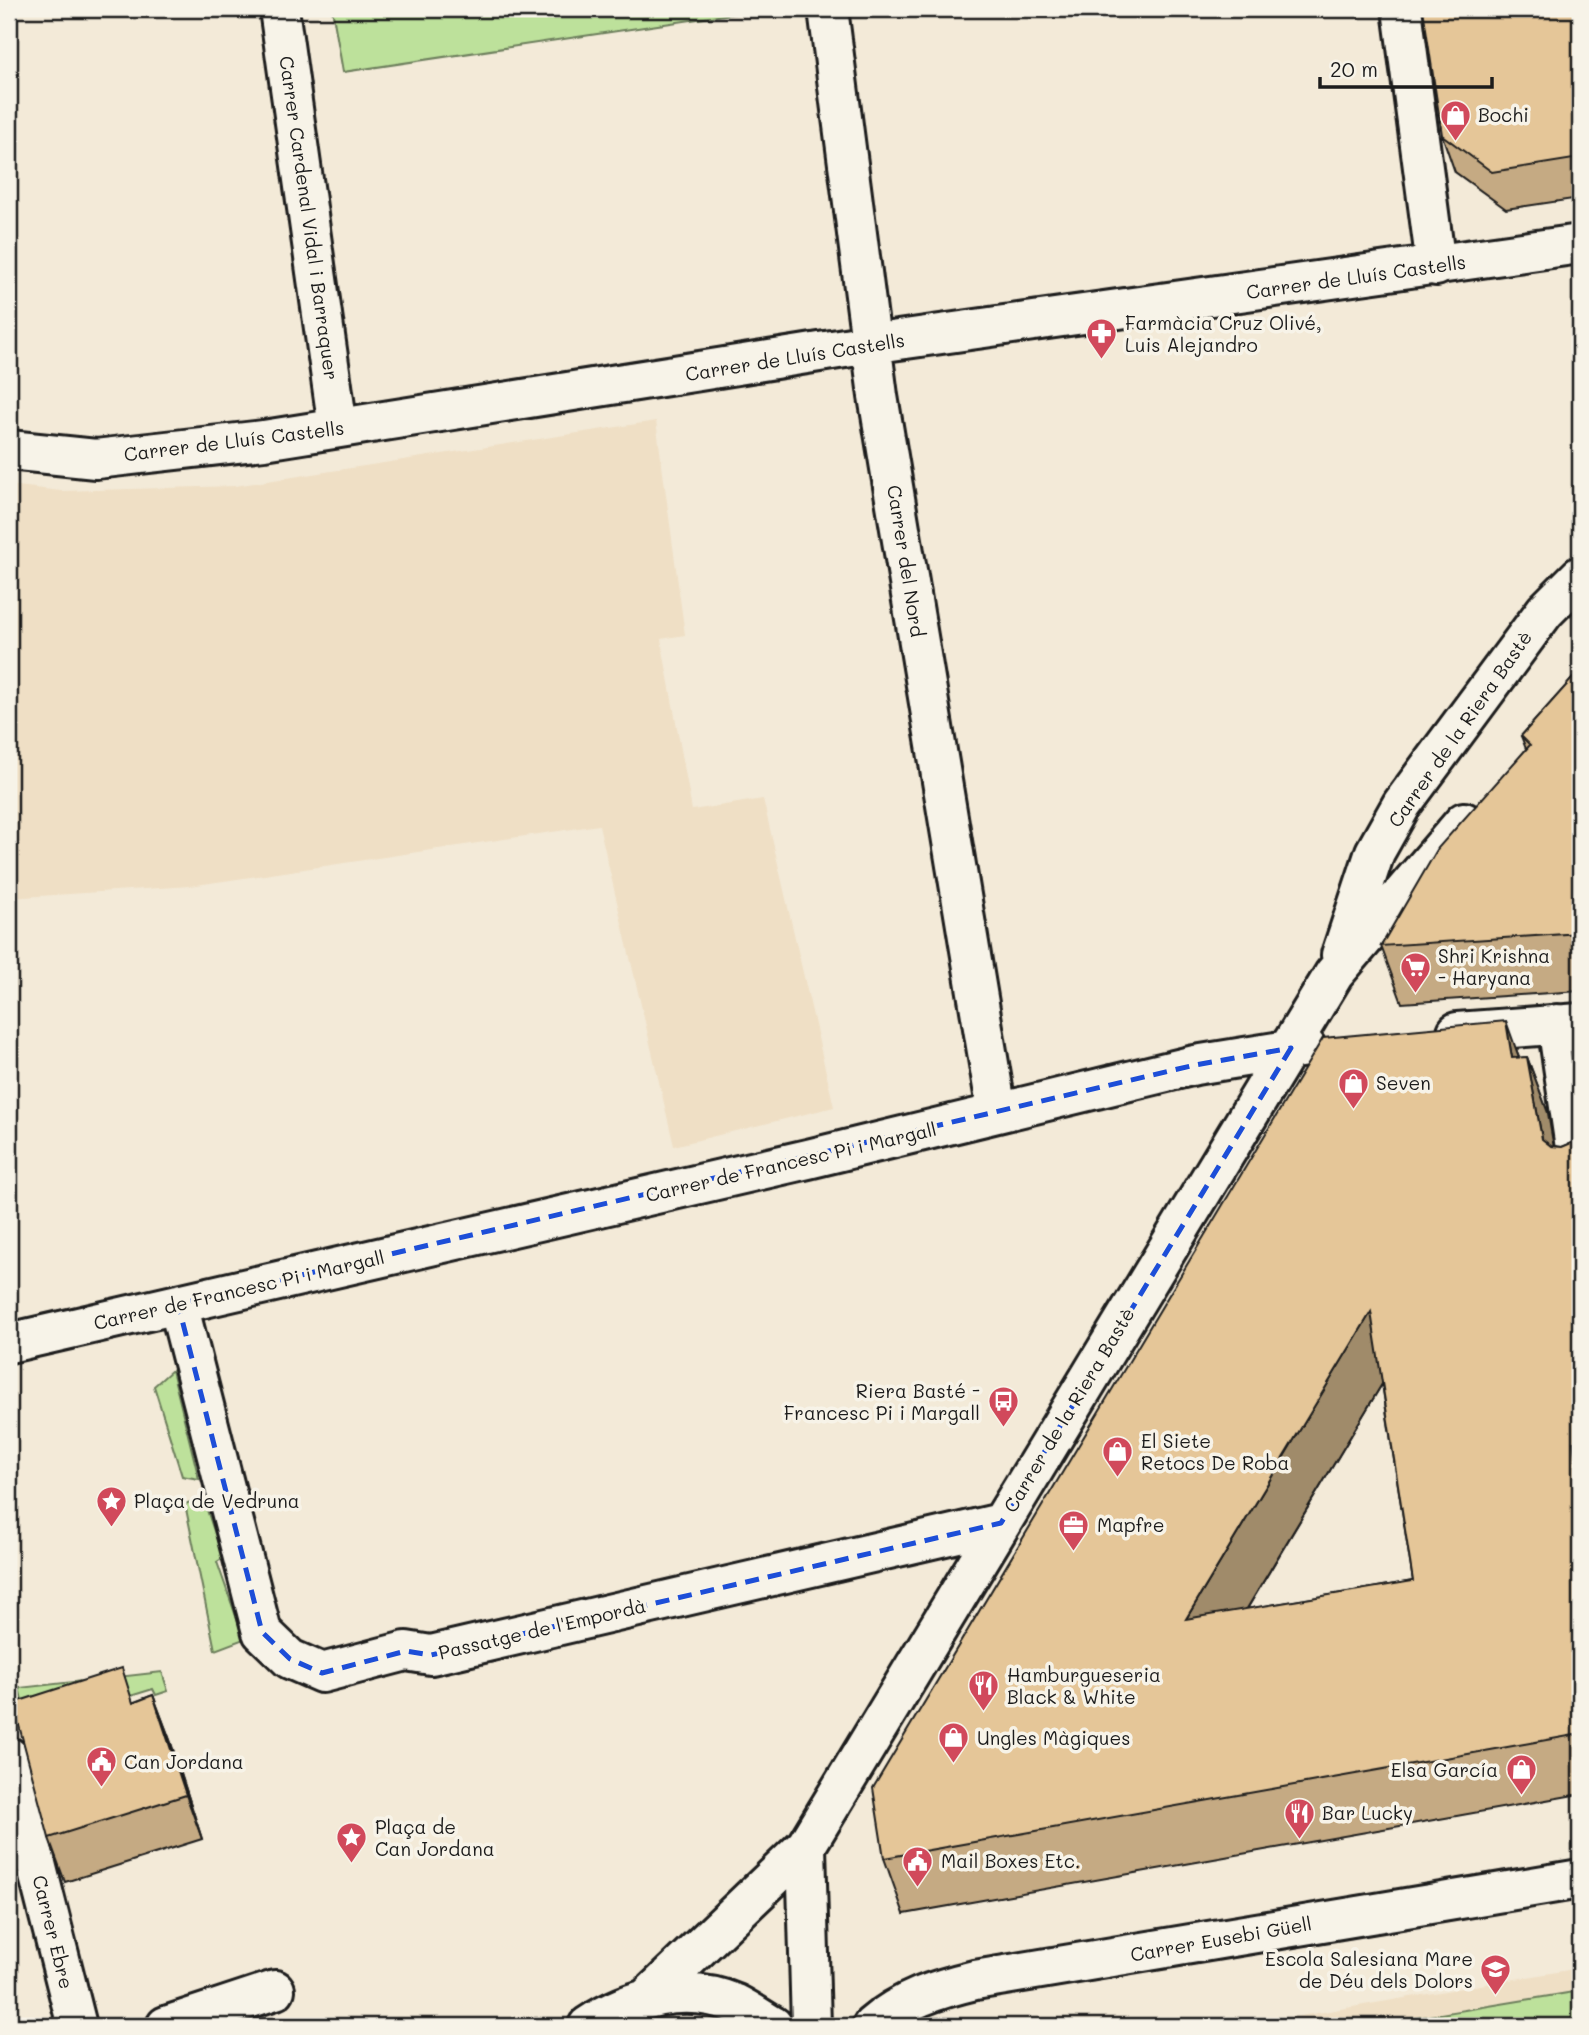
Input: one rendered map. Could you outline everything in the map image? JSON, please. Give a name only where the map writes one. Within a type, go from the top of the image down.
[{"type":"street","name":"Carrer Cardenal Vidal i Barraquer","points":[[279,9],[338,428]]},
{"type":"street","name":"Carrer del Nord","points":[[828,9],[870,344],[997,1112]]},
{"type":"street","points":[[1402,9],[1436,266]]},
{"type":"street","name":"Carrer de Lluís Castells","points":[[9,450],[96,459],[338,428],[870,344],[1580,244]]},
{"type":"street","name":"Carrer de la Riera Bastè","points":[[1334,974],[1375,852],[1402,804],[1545,611],[1580,576]]},
{"type":"street","name":"Carrer de la Riera Bastè","points":[[647,1998],[806,1846],[1334,974],[1484,799]]},
{"type":"street","points":[[1422,1035],[1569,1023],[1580,1182]]},
{"type":"street","name":"Carrer de Francesc Pi i Margall","points":[[9,1343],[808,1159],[1195,1065],[1291,1048],[1343,1043]]},
{"type":"street","name":"Passatge de l'Empordà","points":[[178,1304],[262,1632],[290,1659],[322,1673],[406,1651],[430,1655],[1001,1523]]},
{"type":"street","name":"Carrer Ebre","points":[[9,1757],[77,2026]]},
{"type":"street","points":[[806,1846],[811,2026]]},
{"type":"street","name":"Carrer Eusebi Güell","points":[[872,2026],[886,2013],[929,1991],[975,1980],[1580,1879]]},
{"type":"street","points":[[166,2026],[275,1990]]},
{"type":"street","points":[[588,2026],[613,2010],[647,1998],[684,1993],[734,2003],[773,2026]]},
{"type":"highlighted area","points":[[1291,1048],[1001,1523],[431,1655],[406,1651],[322,1673],[290,1659],[262,1632],[178,1304],[1195,1065]]},
{"type":"shaded area","points":[[656,421],[685,635],[661,639],[692,810],[763,799],[834,1107],[674,1146],[599,825],[190,886],[9,898],[9,485],[61,491],[235,486]]},
{"type":"shaded area","name":"Escola Salesiana Mare de Déu dels Dolors","points":[[1580,1968],[1580,2026],[1241,2026]]},
{"type":"green space","points":[[332,9],[765,9],[343,72]]},
{"type":"green space","points":[[172,1370],[199,1479],[182,1476],[154,1386]]},
{"type":"green space","points":[[203,1498],[223,1558],[217,1562],[244,1639],[215,1650],[185,1504]]},
{"type":"green space","points":[[162,1672],[168,1691],[156,1695],[153,1689],[43,1723],[32,1739],[19,1688]]},
{"type":"green space","points":[[1580,1991],[1580,2026],[1368,2026]]},
{"type":"building","points":[[1423,9],[1580,9],[1580,158],[1492,172],[1442,135]]},
{"type":"building","points":[[1580,670],[1580,933],[1381,946],[1438,848],[1530,745],[1521,736]]},
{"type":"building","points":[[1506,1021],[1512,1058],[1527,1057],[1542,1139],[1551,1146],[1562,1147],[1574,1142],[1580,1129],[1580,1441],[1573,1442],[1580,1488],[1580,1734],[884,1858],[873,1788],[1323,1038]],"holes":[[[1371,1312],[1413,1581],[1186,1619]]]},
{"type":"building","points":[[1580,1051],[1580,1117],[1571,1052]]},
{"type":"building","points":[[122,1668],[133,1703],[153,1695],[186,1795],[49,1838],[13,1703]]},
{"type":"place","name":"Bochi","points":[[1455,142]]},
{"type":"place","name":"Farmàcia Cruz Olivé, Luis Alejandro","points":[[1102,361]]},
{"type":"place","name":"Shri Krishna - Haryana","points":[[1415,994]]},
{"type":"place","name":"Seven","points":[[1353,1110]]},
{"type":"place","name":"Riera Basté - Francesc Pi i Margall","points":[[1003,1429]]},
{"type":"place","name":"El Siete Retocs De Roba","points":[[1118,1479]]},
{"type":"place","name":"Plaça de Vedruna","points":[[111,1528]]},
{"type":"place","name":"Mapfre","points":[[1074,1552]]},
{"type":"place","name":"Hamburgueseria Black & White","points":[[984,1713]]},
{"type":"place","name":"Ungles Màgiques","points":[[954,1765]]},
{"type":"place","name":"Can Jordana","points":[[101,1789]]},
{"type":"place","name":"Elsa García","points":[[1521,1797]]},
{"type":"place","name":"Bar Lucky","points":[[1299,1840]]},
{"type":"place","name":"Plaça de Can Jordana","points":[[352,1865]]},
{"type":"place","name":"Mail Boxes Etc.","points":[[918,1888]]},
{"type":"place","name":"Escola Salesiana Mare de Déu dels Dolors","points":[[1496,1997]]}]
